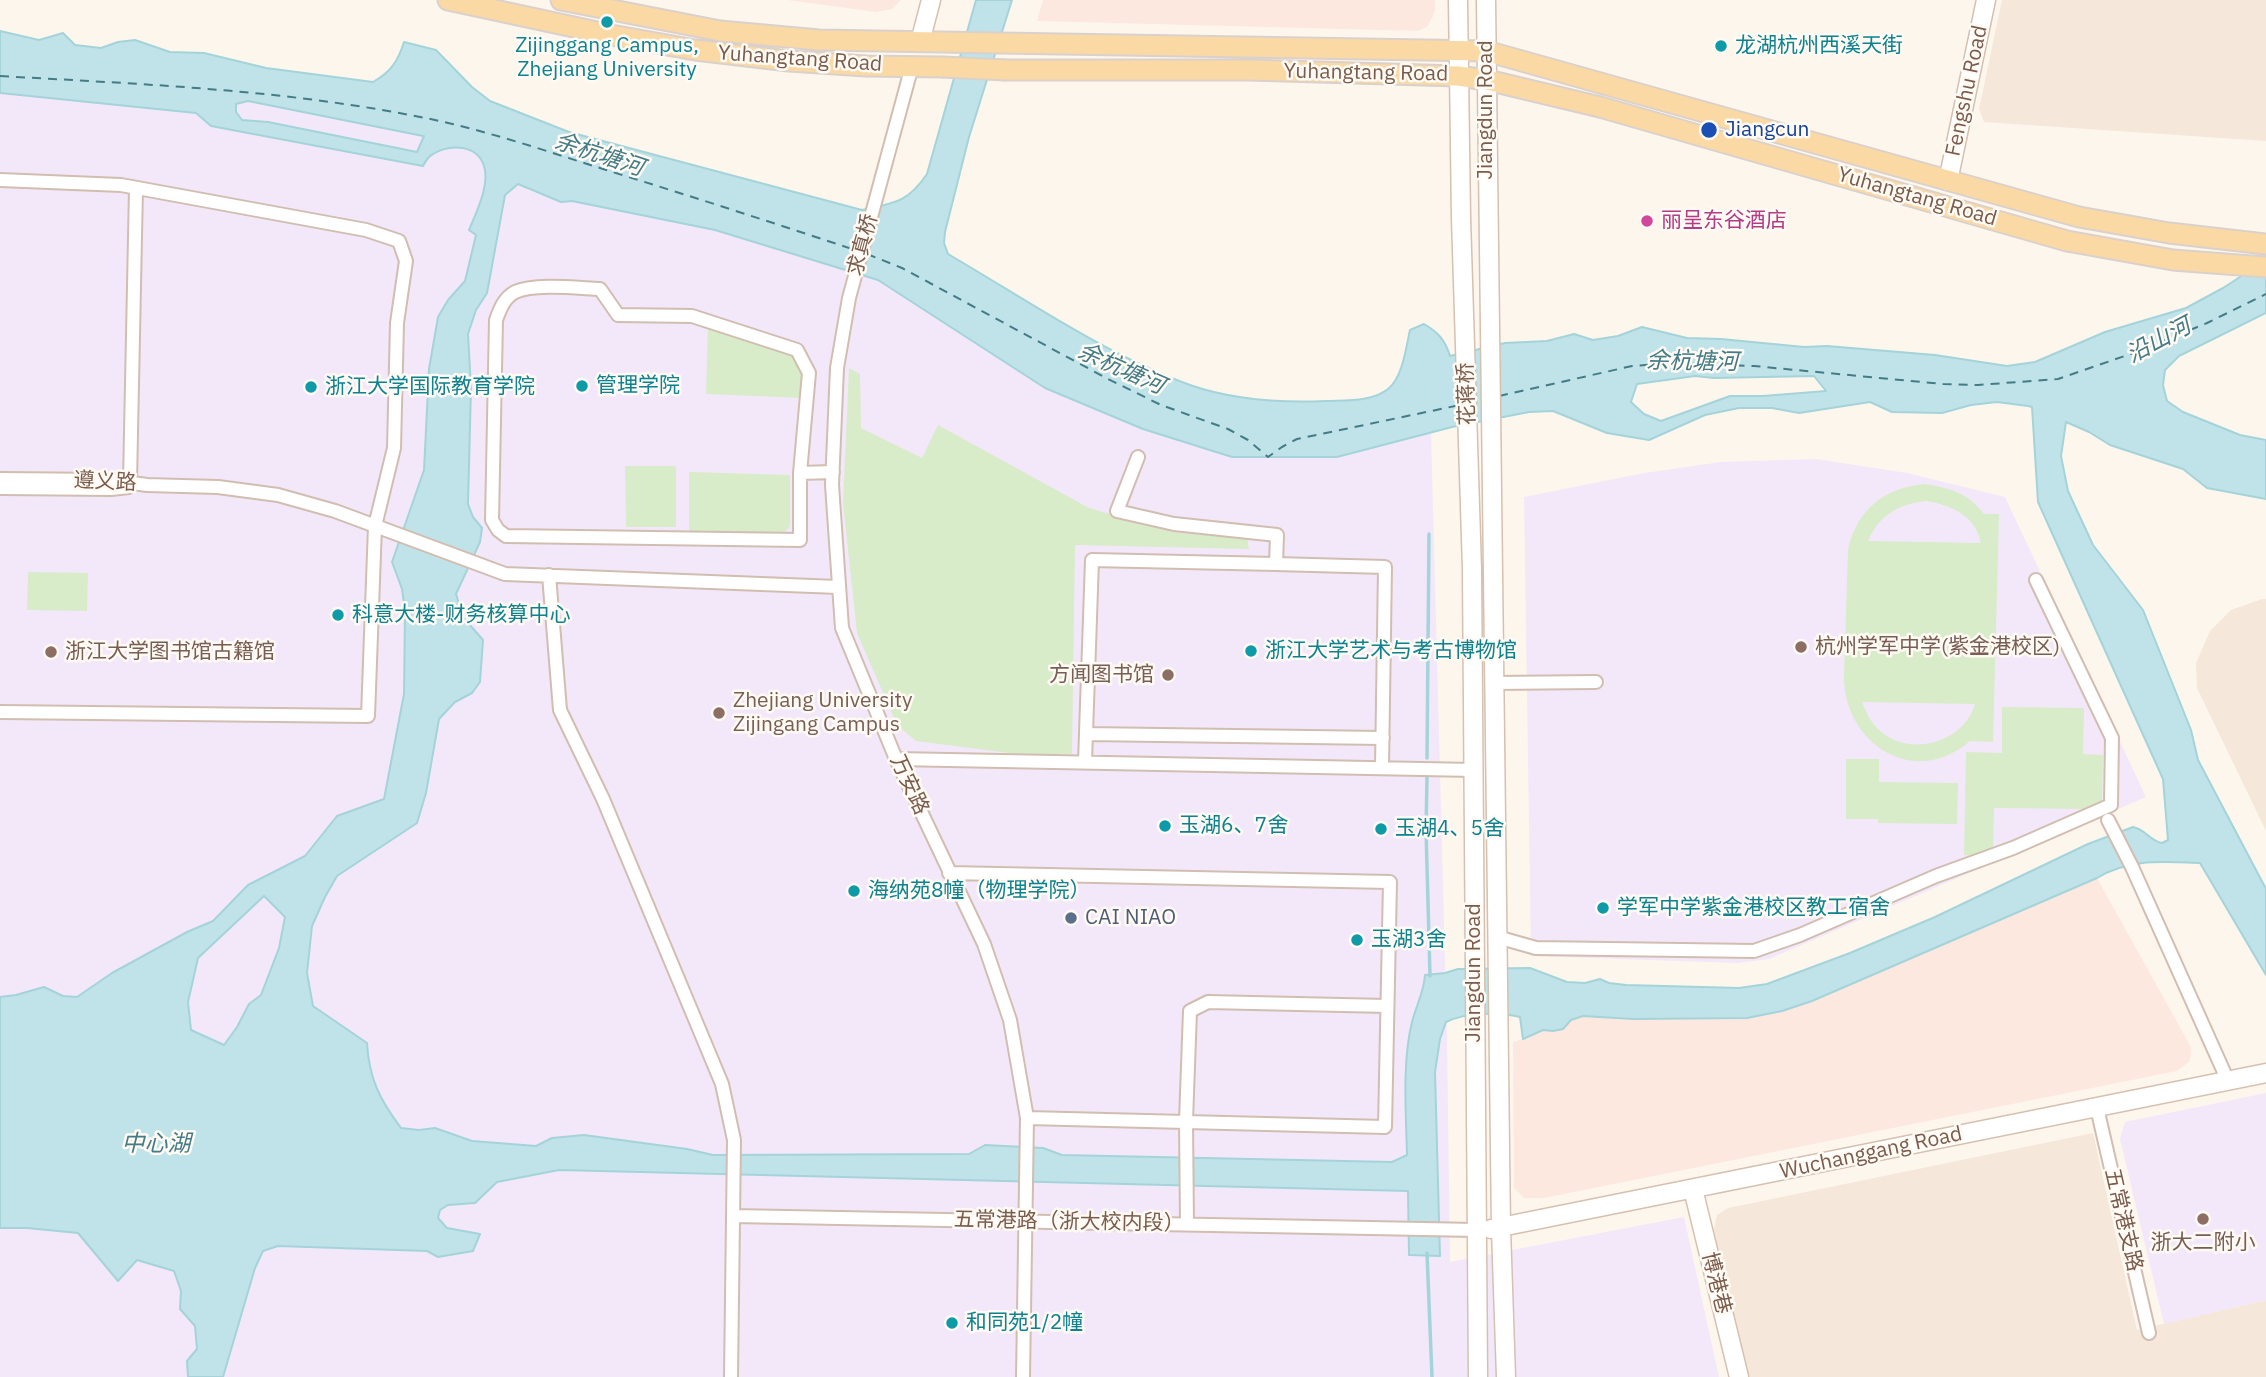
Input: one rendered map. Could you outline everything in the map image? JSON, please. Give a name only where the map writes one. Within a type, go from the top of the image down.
[{"type":"main road","name":"Yuhangtang Road","points":[[448,0],[611,35],[695,50],[789,61],[1006,70],[1249,71],[1458,76],[1487,80],[1720,140],[2067,241],[2173,260],[2266,267]]},
{"type":"main road","name":"Yuhangtang Road","points":[[561,0],[720,31],[819,40],[1486,51],[2079,217],[2169,233],[2262,244]]},
{"type":"main road","points":[[920,42],[931,0]]},
{"type":"main road","name":"Jiangdun Road","points":[[1458,0],[1461,218]]},
{"type":"main road","name":"Jiangdun Road","points":[[1486,0],[1487,221]]},
{"type":"main road","name":"Fengshu Road","points":[[1948,181],[1986,0]]},
{"type":"main road","name":"花蒋桥","points":[[1461,218],[1472,570]]},
{"type":"main road","name":"花蒋桥","points":[[1487,221],[1492,572]]},
{"type":"main road","name":"Jiangdun Road","points":[[1472,570],[1478,1377]]},
{"type":"main road","name":"Jiangdun Road","points":[[1492,572],[1501,1229],[1506,1377]]},
{"type":"main road","name":"Wuchanggang Road","points":[[1476,1230],[1501,1229],[2266,1073]]},
{"type":"main road","name":"博港巷","points":[[1693,1189],[1739,1377]]},
{"type":"street","name":"求真桥","points":[[849,298],[912,66]]},
{"type":"street","points":[[0,180],[121,185],[366,230],[399,241],[406,261],[397,323],[394,448],[375,526],[368,716],[0,712]]},
{"type":"street","points":[[130,482],[136,188]]},
{"type":"street","points":[[540,288],[600,289],[618,315],[692,316],[797,350],[809,373],[800,473],[800,540],[506,536],[492,520],[496,320],[503,303],[515,292],[540,288]]},
{"type":"street","name":"万安路","points":[[849,298],[836,368],[833,472],[842,628],[896,759],[984,944],[1010,1020],[1027,1118],[1023,1377]]},
{"type":"street","points":[[1138,457],[1117,511],[1174,524],[1277,536],[1276,564]]},
{"type":"street","points":[[800,473],[833,472]]},
{"type":"street","name":"遵义路","points":[[0,479],[111,480],[147,485]]},
{"type":"street","points":[[147,485],[218,487],[278,495],[334,511],[505,574],[838,586]]},
{"type":"street","name":"遵义路","points":[[0,488],[111,489],[147,485]]},
{"type":"street","points":[[1085,762],[1092,560],[1385,567],[1382,767]]},
{"type":"street","points":[[549,575],[560,710],[603,799],[722,1084],[734,1140],[731,1377]]},
{"type":"street","points":[[1497,944],[1536,948],[1754,951],[1800,935],[1936,876],[2013,848],[2110,805],[2112,738],[2036,580]]},
{"type":"street","points":[[1493,683],[1595,682]]},
{"type":"street","points":[[1086,734],[1383,738]]},
{"type":"street","points":[[896,759],[1474,770]]},
{"type":"street","points":[[2111,825],[2228,1081]]},
{"type":"street","points":[[949,873],[1390,882],[1385,1127],[1027,1118]]},
{"type":"street","points":[[1186,1224],[1190,1011],[1208,1002],[1387,1006]]},
{"type":"street","name":"五常港支路","points":[[2097,1108],[2149,1333]]},
{"type":"street","name":"五常港路（浙大校内段）","points":[[733,1216],[1476,1230]]},
{"type":"shaded area","points":[[787,0],[901,0],[892,9],[876,12]]},
{"type":"shaded area","points":[[1043,0],[1435,0],[1435,11],[1428,26],[1418,31],[1037,21]]},
{"type":"shaded area","points":[[2002,0],[2266,0],[2266,141],[1984,122],[1979,109]]},
{"type":"shaded area","name":"Zhejiang University Zijingang Campus","points":[[0,93],[196,113],[248,101],[424,136],[474,152],[528,190],[561,202],[572,201],[715,230],[878,280],[1045,388],[1337,457],[1431,432],[1447,1035],[1450,1262],[1684,1217],[1719,1377],[0,1377]]},
{"type":"shaded area","name":"杭州学军中学(紫金港校区)","points":[[1816,459],[1907,473],[2005,497],[2146,797],[1769,959],[1738,963],[1531,956],[1524,497],[1644,473],[1721,462]]},
{"type":"shaded area","points":[[2266,599],[2266,831],[2197,688],[2196,663],[2210,631],[2231,610]]},
{"type":"shaded area","points":[[2097,878],[2191,1047],[2190,1061],[2177,1071],[1544,1198],[1524,1198],[1514,1188],[1513,1042],[1523,1039],[1537,1019],[1583,1016],[1633,1019],[1747,1018],[1782,1011],[1812,1001]]},
{"type":"shaded area","name":"浙大二附小","points":[[2266,1093],[2266,1300],[2164,1324],[2120,1139],[2125,1122]]},
{"type":"shaded area","points":[[2093,1133],[2137,1330],[2266,1300],[2266,1377],[1746,1377],[1716,1247],[1714,1229],[1717,1215],[1728,1208]]},
{"type":"green space","points":[[708,326],[791,354],[800,369],[802,398],[706,394]]},
{"type":"green space","points":[[849,368],[860,374],[861,428],[922,458],[938,425],[1089,508],[1178,533],[1247,538],[1249,549],[1075,545],[1072,754],[1017,754],[916,741],[897,725],[857,633],[843,503]]},
{"type":"green space","points":[[625,466],[676,466],[676,527],[626,527]]},
{"type":"green space","points":[[689,472],[790,475],[790,526],[786,531],[773,535],[689,533]]},
{"type":"green space","points":[[1925,484],[1950,490],[1965,496],[1984,514],[1999,514],[1993,742],[1970,741],[1948,755],[1927,761],[1905,760],[1886,752],[1869,739],[1855,721],[1847,699],[1844,675],[1848,550],[1852,536],[1858,523],[1875,503],[1910,486]],"holes":[[[1927,501],[1961,513],[1974,525],[1981,543],[1868,541],[1884,517],[1908,504]],[[1862,702],[1975,704],[1969,717],[1948,737],[1920,744],[1891,739],[1871,721]]]},
{"type":"green space","points":[[28,572],[88,573],[87,611],[27,610]]},
{"type":"green space","points":[[2002,707],[2084,708],[2083,754],[2103,755],[2102,802],[2088,809],[1994,808],[1993,849],[1980,856],[1964,855],[1966,752],[2002,753]]},
{"type":"green space","points":[[1846,759],[1879,759],[1879,782],[1958,783],[1957,824],[1878,823],[1878,819],[1846,819]]},
{"type":"water","points":[[976,0],[1012,0],[969,137],[945,232],[944,243],[948,254],[1096,342],[1158,372],[1206,390],[1275,401],[1350,400],[1382,393],[1397,377],[1410,330],[1424,324],[1440,337],[1450,356],[1505,343],[1547,341],[1574,334],[1593,340],[1618,336],[1642,327],[1687,338],[1935,355],[2007,366],[2035,362],[2105,332],[2186,308],[2266,260],[2266,313],[2179,356],[2165,370],[2163,385],[2167,401],[2183,412],[2240,435],[2266,440],[2266,499],[2207,488],[2183,469],[2110,445],[2066,422],[2061,456],[2068,491],[2093,545],[2143,610],[2191,730],[2198,760],[2266,889],[2266,975],[2200,863],[2134,864],[2109,872],[1812,1001],[1782,1011],[1747,1018],[1633,1019],[1583,1016],[1571,1020],[1563,1029],[1543,1030],[1523,1039],[1520,1017],[1483,1014],[1463,1016],[1446,1022],[1440,1039],[1435,1072],[1440,1256],[1409,1255],[1408,1191],[559,1170],[497,1182],[475,1203],[448,1205],[440,1210],[438,1218],[447,1228],[480,1234],[473,1251],[438,1257],[427,1251],[278,1246],[263,1251],[255,1268],[223,1377],[188,1377],[187,1361],[197,1349],[195,1326],[180,1309],[181,1291],[174,1271],[137,1260],[118,1281],[78,1233],[0,1228],[0,997],[44,987],[63,996],[77,997],[112,973],[187,932],[213,921],[248,885],[305,856],[337,816],[384,799],[404,694],[405,611],[402,589],[392,562],[424,470],[429,369],[438,317],[448,300],[465,281],[476,235],[469,230],[485,182],[484,166],[475,153],[462,148],[440,151],[430,156],[423,166],[211,126],[196,113],[0,93],[0,31],[39,40],[63,33],[75,45],[101,48],[135,40],[170,52],[204,53],[266,68],[373,82],[393,65],[404,42],[436,50],[472,87],[490,101],[569,132],[862,210],[899,200],[913,191],[927,174]],"holes":[[[248,101],[424,136],[417,152],[268,122],[242,120],[236,112],[236,104]],[[518,184],[561,202],[572,201],[715,230],[878,280],[1045,388],[1143,429],[1232,457],[1337,457],[1452,427],[1529,412],[1553,411],[1607,433],[1649,440],[1705,415],[1739,408],[1772,408],[1799,413],[1870,402],[1892,412],[1942,413],[1971,405],[1997,402],[2032,407],[2038,502],[2163,779],[2168,840],[2158,842],[2133,827],[2088,844],[1935,917],[1767,984],[1739,988],[1626,985],[1600,979],[1585,983],[1567,982],[1530,968],[1458,969],[1425,975],[1412,1022],[1407,1054],[1407,1155],[1392,1162],[1062,1155],[1043,1148],[985,1145],[969,1154],[713,1155],[584,1135],[552,1138],[536,1146],[472,1141],[435,1128],[401,1128],[377,1088],[370,1068],[367,1043],[313,1006],[307,973],[312,926],[337,876],[417,823],[426,793],[439,719],[455,702],[472,693],[480,682],[483,640],[463,617],[456,594],[480,542],[482,528],[473,517],[468,504],[471,388],[468,334],[476,310],[487,293],[505,195]],[[1695,376],[1814,376],[1826,391],[1730,396],[1661,421],[1644,414],[1631,402],[1637,384]],[[264,896],[285,917],[279,948],[261,995],[249,1004],[224,1045],[191,1030],[188,1002],[198,958]]]},
{"type":"waterway","points":[[1427,758],[1429,534]]},
{"type":"waterway","points":[[1427,778],[1430,976]]},
{"type":"waterway","points":[[1427,1253],[1432,1377]]},
{"type":"ferry route","points":[[0,76],[257,93],[359,106],[435,120],[532,146],[855,250]]},
{"type":"ferry route","points":[[867,254],[902,268],[1161,405],[1228,429],[1248,440],[1268,457],[1297,439],[1460,405]]},
{"type":"ferry route","points":[[1499,396],[1632,366],[1670,363],[1754,366],[1943,384],[1978,385],[2058,379],[2142,350],[2207,323],[2266,294]]},
{"type":"place","name":"Zijinggang Campus, Zhejiang University","points":[[607,22]]},
{"type":"place","name":"龙湖杭州西溪天街","points":[[1721,46]]},
{"type":"place","name":"Jiangcun","points":[[1709,130]]},
{"type":"place","name":"丽呈东谷酒店","points":[[1647,221]]},
{"type":"place","name":"管理学院","points":[[582,386]]},
{"type":"place","name":"浙江大学国际教育学院","points":[[311,387]]},
{"type":"place","name":"科意大楼-财务核算中心","points":[[338,615]]},
{"type":"place","name":"杭州学军中学(紫金港校区)","points":[[1801,647]]},
{"type":"place","name":"浙江大学艺术与考古博物馆","points":[[1251,651]]},
{"type":"place","name":"浙江大学图书馆古籍馆","points":[[51,652]]},
{"type":"place","name":"方闻图书馆","points":[[1168,675]]},
{"type":"place","name":"Zhejiang University Zijingang Campus","points":[[719,713]]},
{"type":"place","name":"玉湖6、7舍","points":[[1165,826]]},
{"type":"place","name":"玉湖4、5舍","points":[[1381,829]]},
{"type":"place","name":"海纳苑8幢（物理学院）","points":[[854,891]]},
{"type":"place","name":"学军中学紫金港校区教工宿舍","points":[[1603,908]]},
{"type":"place","name":"CAI NIAO","points":[[1071,918]]},
{"type":"place","name":"玉湖3舍","points":[[1357,940]]},
{"type":"place","name":"浙大二附小","points":[[2203,1219]]},
{"type":"place","name":"和同苑1/2幢","points":[[952,1323]]},
{"type":"water label","name":"余杭塘河","points":[[599,155]]},
{"type":"water label","name":"沿山河","points":[[2159,341]]},
{"type":"water label","name":"余杭塘河","points":[[1692,362]]},
{"type":"water label","name":"余杭塘河","points":[[1121,369]]},
{"type":"water label","name":"中心湖","points":[[156,1144]]}]
